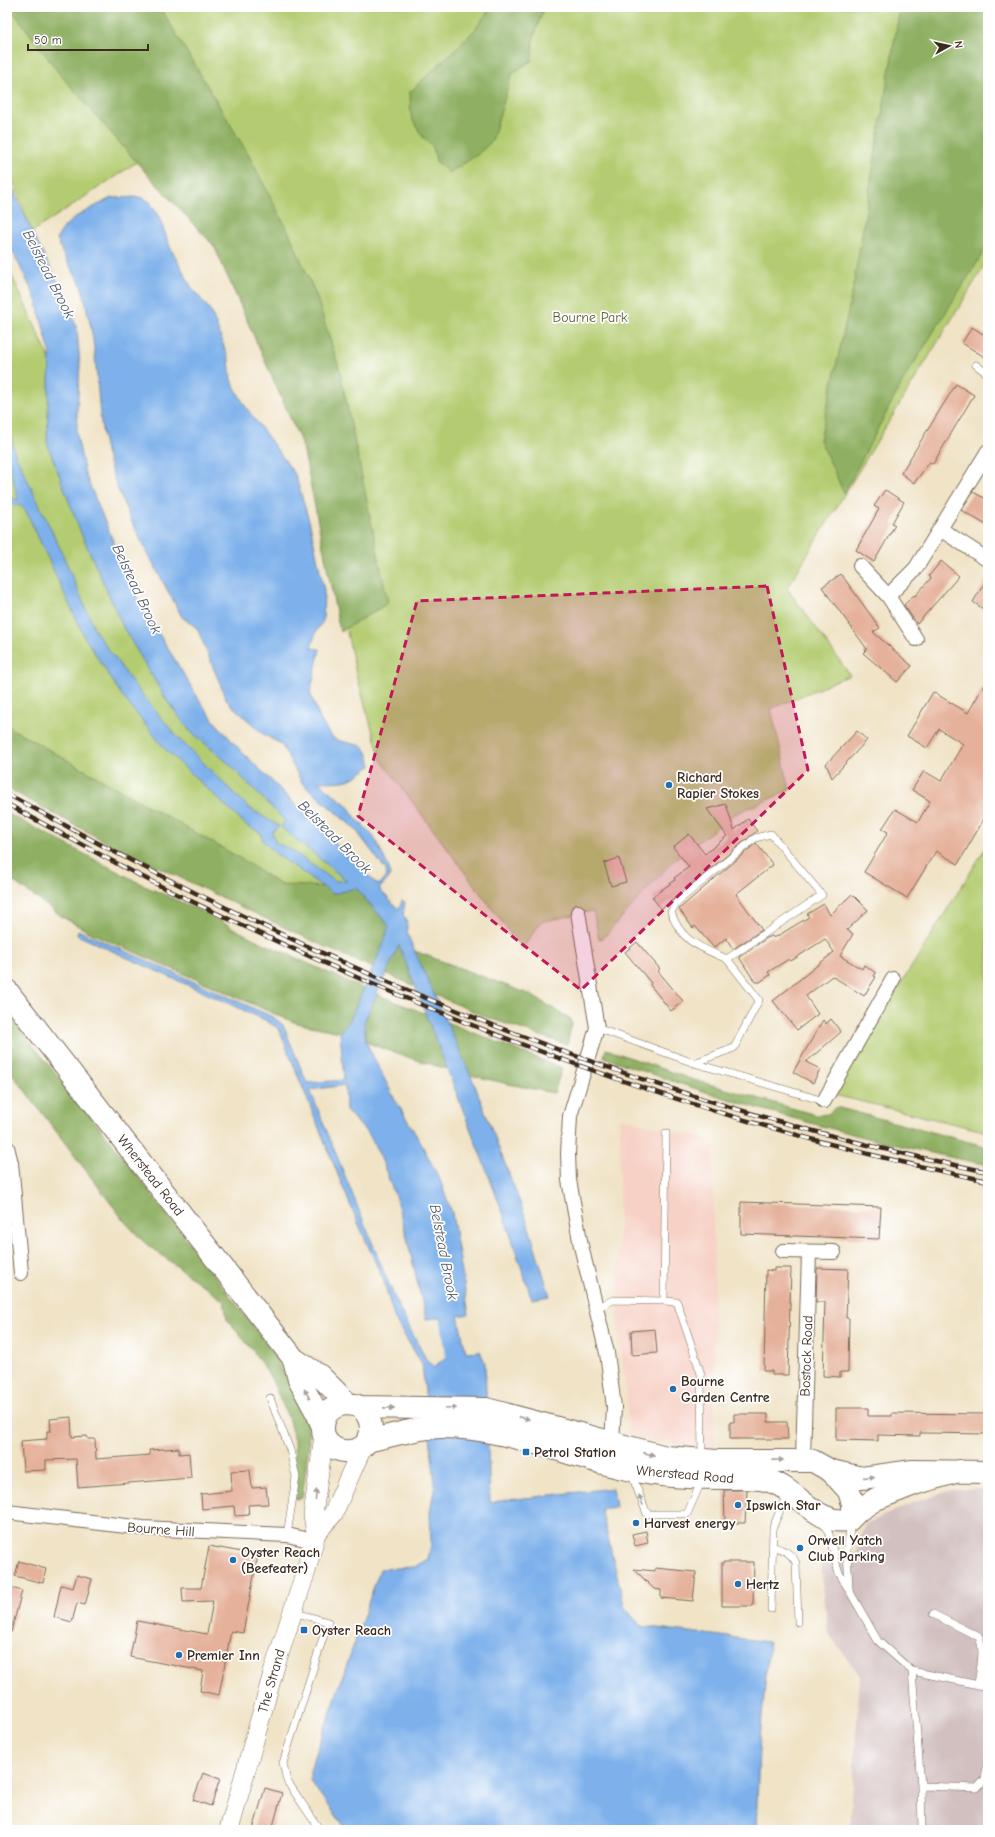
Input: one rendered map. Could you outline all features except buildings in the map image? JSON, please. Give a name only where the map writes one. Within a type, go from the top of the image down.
[{"type":"main road","name":"Wherstead Road","points":[[7,991],[294,1359]]},
{"type":"main road","points":[[294,1359],[320,1376],[354,1405],[366,1412],[371,1424],[371,1432],[364,1445]]},
{"type":"main road","points":[[294,1359],[299,1380],[317,1413],[323,1431]]},
{"type":"main road","name":"Wherstead Road","points":[[959,1471],[933,1477],[891,1493],[859,1510],[853,1517],[846,1520],[837,1521],[815,1511],[788,1492],[767,1480],[703,1469],[666,1457],[612,1444],[536,1422],[486,1420],[416,1407],[354,1405],[336,1406],[330,1410],[324,1418],[323,1431],[328,1443],[342,1452],[356,1451],[364,1445],[420,1429],[486,1420],[534,1442],[599,1462],[655,1474],[703,1469],[803,1460],[813,1461],[831,1471],[862,1478],[913,1471],[959,1471],[988,1472]]},
{"type":"main road","name":"The Strand","points":[[229,1830],[274,1666],[315,1537],[313,1516],[323,1431]]},
{"type":"main road","name":"The Strand","points":[[315,1537],[334,1514],[364,1445]]},
{"type":"main road","name":"Wherstead Road","points":[[831,1471],[849,1492],[853,1504],[853,1517]]},
{"type":"street","points":[[888,596],[916,568],[988,451]]},
{"type":"street","points":[[940,529],[988,560]]},
{"type":"street","points":[[860,566],[888,596],[916,639]]},
{"type":"street","points":[[578,912],[597,1028],[570,1116],[568,1154],[571,1201],[597,1308],[612,1382],[614,1407],[612,1444]]},
{"type":"street","points":[[824,1101],[893,979]]},
{"type":"street","points":[[7,1147],[11,1163],[10,1196],[21,1273]]},
{"type":"street","points":[[783,1251],[834,1252]]},
{"type":"street","name":"Bostock Road","points":[[803,1460],[809,1252]]},
{"type":"street","name":"Bourne Hill","points":[[7,1512],[143,1528],[315,1537]]},
{"type":"lane","points":[[976,365],[988,374]]},
{"type":"lane","points":[[694,1063],[734,1048],[759,1000],[727,959],[694,944],[676,926],[671,912],[677,902],[755,838],[772,834],[822,895],[727,959]]},
{"type":"lane","points":[[597,1028],[694,1063],[824,1101]]},
{"type":"lane","points":[[664,1301],[666,1133]]},
{"type":"lane","points":[[597,1308],[613,1300],[677,1302],[701,1374],[703,1469],[687,1514],[647,1514],[630,1469]]},
{"type":"lane","points":[[270,1398],[290,1450],[296,1478],[287,1535]]},
{"type":"lane","points":[[771,1609],[773,1527],[788,1492]]},
{"type":"lane","points":[[815,1511],[829,1534],[838,1571],[878,1641],[912,1671],[988,1687]]},
{"type":"lane","points":[[850,1590],[847,1550],[853,1517]]},
{"type":"lane","points":[[772,1546],[789,1553],[793,1556],[796,1563],[798,1622]]},
{"type":"lane","points":[[292,1612],[328,1622],[283,1763],[287,1781],[320,1830]]},
{"type":"lane","points":[[933,1614],[979,1637],[982,1644],[982,1652],[978,1684]]},
{"type":"lane","points":[[912,1671],[921,1786],[922,1830]]},
{"type":"lane","points":[[921,1786],[977,1788],[984,1779],[988,1759]]},
{"type":"highlighted area","points":[[767,586],[808,770],[581,990],[358,816],[417,601]]},
{"type":"shaded area","points":[[620,1118],[713,1140],[715,1448],[687,1446],[628,1436],[627,1398],[618,1324]]},
{"type":"shaded area","points":[[988,1489],[988,1830],[850,1830],[860,1675],[828,1633],[820,1555],[856,1553],[863,1528],[867,1523],[913,1503],[951,1490]]},
{"type":"green space","name":"Bourne Park","points":[[7,7],[988,7],[988,260],[787,588],[850,675],[771,709],[790,790],[733,815],[672,862],[603,938],[599,939],[593,911],[541,922],[522,949],[381,760],[356,674],[306,444],[217,246],[56,68],[137,162],[32,232],[7,165]]},
{"type":"green space","points":[[10,7],[160,7],[248,154],[290,235],[316,295],[340,371],[388,603],[340,632],[303,447],[214,246],[147,174],[58,72]]},
{"type":"green space","points":[[491,7],[544,7],[533,39],[532,60],[512,74],[492,141],[477,155],[449,173],[436,161],[433,147],[422,136],[411,117],[410,92],[475,30]]},
{"type":"green space","points":[[900,7],[988,7],[988,245],[904,379],[844,493],[820,440],[853,288]]},
{"type":"green space","points":[[7,265],[49,357],[124,629],[367,899],[281,885],[7,731]]},
{"type":"green space","points":[[7,726],[238,857],[281,885],[356,888],[389,926],[384,945],[399,945],[529,994],[571,1019],[572,1024],[567,1045],[486,1017],[327,948],[104,841],[7,788]]},
{"type":"green space","points":[[7,813],[145,886],[205,913],[252,938],[371,992],[562,1068],[554,1093],[507,1084],[458,1072],[411,1058],[366,1042],[364,1023],[349,1022],[340,1032],[296,1023],[91,933],[64,918],[7,877]]},
{"type":"green space","points":[[988,844],[988,1132],[834,1095],[874,1027]]},
{"type":"green space","points":[[7,1013],[119,1152],[270,1348],[299,1400],[308,1428],[309,1446],[302,1498],[296,1499],[294,1440],[288,1417],[271,1378],[253,1351],[227,1319],[224,1301],[145,1243],[125,1222],[7,1067]]},
{"type":"green space","points":[[606,1049],[691,1079],[816,1115],[828,1114],[836,1107],[988,1147],[988,1165],[842,1132],[746,1105],[604,1057]]},
{"type":"water","points":[[7,177],[37,242],[67,300],[77,329],[80,365],[77,436],[85,474],[137,598],[200,701],[215,722],[242,752],[378,885],[387,876],[386,870],[355,829],[303,784],[281,744],[263,734],[227,701],[197,628],[182,617],[130,517],[113,476],[103,437],[94,346],[81,284],[64,255],[57,238],[65,226],[77,216],[111,198],[140,197],[150,202],[159,217],[170,247],[192,288],[211,311],[229,360],[231,380],[245,406],[295,474],[310,524],[324,590],[323,621],[316,632],[311,648],[320,649],[310,693],[321,721],[330,735],[336,740],[363,746],[368,754],[371,766],[351,779],[335,782],[318,782],[347,805],[356,818],[374,837],[389,868],[390,877],[380,888],[380,891],[399,909],[402,901],[405,902],[403,915],[406,918],[408,936],[474,1083],[527,1221],[550,1296],[532,1299],[503,1213],[399,945],[364,1022],[366,1042],[393,1096],[422,1145],[440,1180],[452,1213],[469,1314],[458,1316],[466,1352],[480,1351],[485,1363],[490,1502],[613,1488],[616,1507],[601,1509],[625,1608],[641,1626],[769,1642],[759,1749],[756,1830],[347,1830],[310,1781],[310,1771],[380,1569],[414,1567],[428,1559],[431,1544],[430,1512],[435,1484],[422,1364],[395,1320],[384,1282],[349,1202],[279,1029],[265,1020],[77,935],[78,930],[273,1017],[283,1025],[307,1083],[344,1080],[340,1032],[349,1022],[383,945],[389,926],[356,888],[333,894],[275,853],[263,841],[261,833],[246,825],[166,750],[123,697],[85,638],[26,511],[21,506],[8,503],[7,488],[11,498],[18,500],[7,454],[7,422],[15,454],[59,546],[96,632],[135,686],[178,738],[249,808],[279,826],[272,832],[276,843],[288,848],[335,881],[347,881],[281,827],[285,821],[227,762],[190,731],[167,701],[124,629],[81,533],[47,443],[50,352],[35,297],[7,240]],"holes":[[[345,1085],[346,1110],[370,1136],[381,1158],[395,1196],[406,1234],[426,1319],[444,1317],[450,1355],[436,1365],[435,1368],[427,1361],[398,1306],[310,1090]]]},
{"type":"waterway","name":"Belstead Brook","points":[[442,1311],[449,1360]]},
{"type":"railway","points":[[7,794],[122,856],[239,914],[342,962],[447,1007],[552,1048],[660,1085],[768,1118],[877,1147],[988,1172]]},
{"type":"railway","points":[[7,804],[133,872],[247,928],[363,980],[516,1042],[671,1097],[749,1121],[828,1144],[908,1164],[988,1181]]},
{"type":"place","name":"Richard Rapier Stokes","points":[[669,785]]},
{"type":"place","name":"Bourne Garden Centre","points":[[673,1389]]},
{"type":"place","name":"Petrol Station","points":[[526,1452]]},
{"type":"place","name":"Ipswich Star","points":[[738,1505]]},
{"type":"place","name":"Harvest energy","points":[[636,1523]]},
{"type":"place","name":"Orwell Yatch Club Parking","points":[[800,1548]]},
{"type":"place","name":"Oyster Reach (Beefeater)","points":[[233,1560]]},
{"type":"place","name":"Hertz","points":[[738,1584]]},
{"type":"place","name":"Oyster Reach","points":[[304,1630]]},
{"type":"place","name":"Premier Inn","points":[[179,1655]]}]
